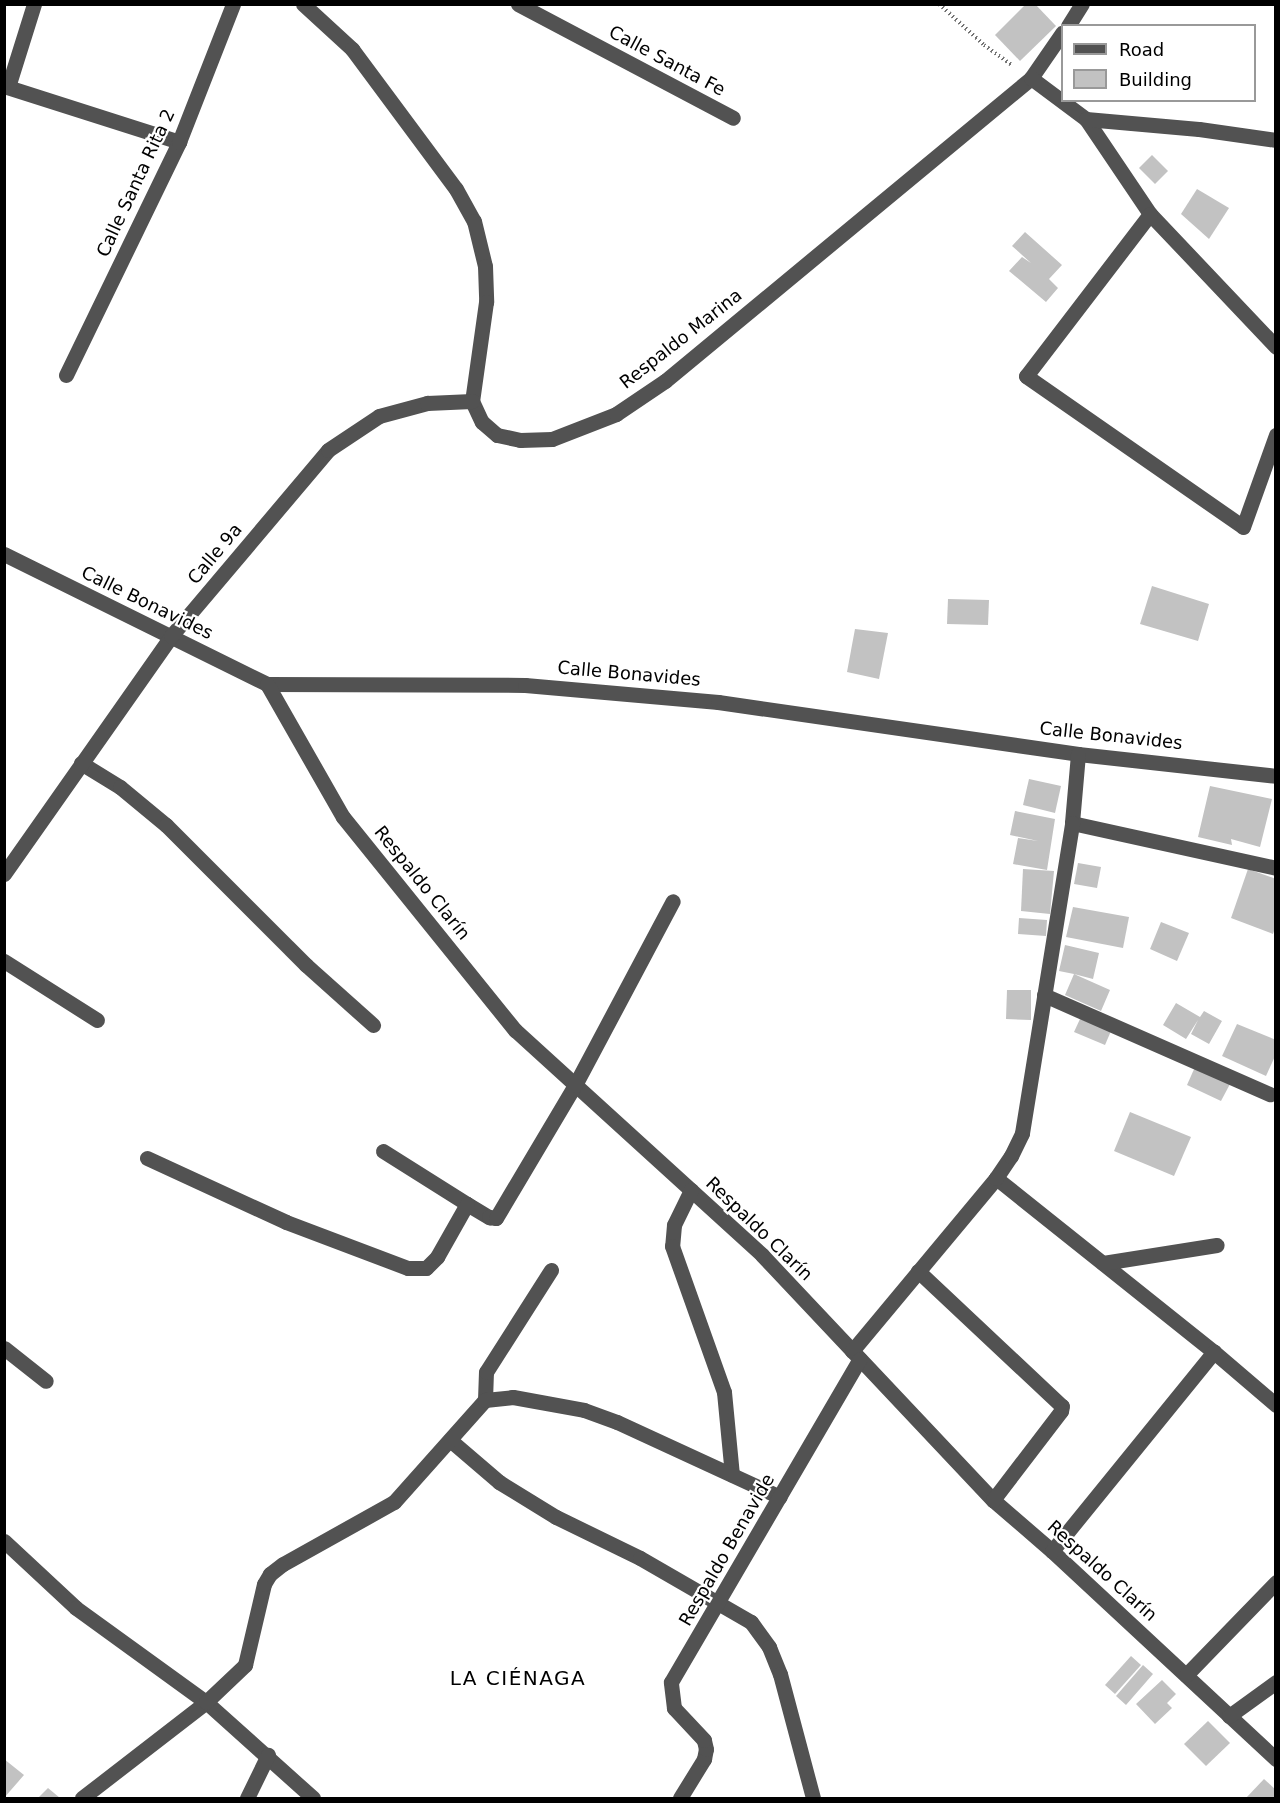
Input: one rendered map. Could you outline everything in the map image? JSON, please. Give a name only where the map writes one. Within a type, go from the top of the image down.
[{"type":"street","points":[[34,4],[6,86],[179,142]]},
{"type":"street","name":"Calle Santa Rita 2","points":[[66,375],[179,142],[233,4]]},
{"type":"street","points":[[303,4],[352,49],[456,189],[474,221],[485,266],[486,302],[472,401]]},
{"type":"street","name":"Calle Santa Fe","points":[[518,4],[734,118]]},
{"type":"street","points":[[1069,24],[1082,4]]},
{"type":"street","name":"Respaldo Marina","points":[[472,401],[482,422],[497,435],[520,441],[552,439],[616,414],[665,381],[1031,78],[1061,34]]},
{"type":"street","points":[[1031,78],[1061,100]]},
{"type":"street","points":[[1063,102],[1086,119],[1150,214],[1275,346]]},
{"type":"street","points":[[1086,119],[1199,129],[1275,140]]},
{"type":"street","points":[[1150,214],[1026,376],[1243,527],[1275,435]]},
{"type":"street","name":"Calle 9a","points":[[4,874],[171,636],[328,450],[379,416],[427,403],[472,401]]},
{"type":"street","name":"Calle Bonavides","points":[[4,554],[267,684],[525,685],[718,702],[1078,754],[1275,776]]},
{"type":"street","name":"Respaldo Clarín","points":[[267,684],[343,817],[515,1030],[762,1255],[993,1500],[1052,1551],[1275,1759]]},
{"type":"street","name":"Respaldo Benavide","points":[[680,1798],[704,1759],[704,1740],[674,1708],[671,1682],[780,1497],[856,1355],[918,1270],[996,1178],[1011,1156],[1022,1133],[1072,823],[1078,754]]},
{"type":"street","points":[[81,763],[120,787],[166,825],[306,965],[373,1025]]},
{"type":"street","points":[[1072,823],[1275,868]]},
{"type":"street","points":[[383,1151],[489,1217],[496,1218],[501,1214],[575,1085],[673,901]]},
{"type":"street","points":[[4,961],[97,1020]]},
{"type":"street","points":[[1044,995],[1270,1094]]},
{"type":"street","points":[[147,1158],[286,1222],[408,1268],[426,1268],[437,1257],[467,1204]]},
{"type":"street","points":[[996,1178],[1214,1352],[1275,1405]]},
{"type":"street","points":[[691,1190],[674,1225],[672,1246],[724,1392],[732,1474]]},
{"type":"street","points":[[1103,1263],[1217,1245]]},
{"type":"street","points":[[82,1798],[207,1702],[245,1665],[264,1584],[270,1574],[283,1564],[394,1502],[450,1440],[485,1400],[486,1372],[551,1270]]},
{"type":"street","points":[[918,1270],[1062,1406],[1061,1411],[993,1500]]},
{"type":"street","points":[[4,1348],[46,1381]]},
{"type":"street","points":[[1052,1551],[1214,1352]]},
{"type":"street","points":[[485,1400],[513,1397],[584,1410],[617,1422],[780,1497]]},
{"type":"street","points":[[450,1440],[499,1482],[556,1517],[640,1558],[720,1602],[751,1622],[769,1647],[780,1674],[813,1798]]},
{"type":"street","points":[[4,1541],[76,1608],[207,1702],[313,1798]]},
{"type":"street","points":[[1186,1675],[1275,1582]]},
{"type":"street","points":[[1229,1716],[1275,1682]]},
{"type":"street","points":[[247,1798],[268,1755]]},
{"type":"path","points":[[939,4],[984,45],[1031,78]]},
{"type":"building","points":[[1026,4],[1035,4],[1056,26],[1020,61],[995,35]]},
{"type":"building","points":[[1152,155],[1168,171],[1155,184],[1139,168]]},
{"type":"building","points":[[1197,189],[1229,208],[1209,239],[1181,214]]},
{"type":"building","points":[[1025,232],[1062,265],[1049,279],[1058,288],[1046,302],[1009,271],[1022,257],[1031,263],[1012,246]]},
{"type":"building","points":[[1152,586],[1209,604],[1198,641],[1140,624]]},
{"type":"building","points":[[948,599],[989,600],[988,625],[947,624]]},
{"type":"building","points":[[855,629],[888,633],[879,679],[847,672]]},
{"type":"building","points":[[1029,779],[1061,786],[1055,813],[1023,805]]},
{"type":"building","points":[[1210,786],[1272,799],[1260,847],[1231,839],[1232,845],[1198,837]]},
{"type":"building","points":[[1015,811],[1055,819],[1047,870],[1013,864],[1018,838],[1038,841],[1010,835]]},
{"type":"building","points":[[1078,863],[1101,867],[1097,888],[1074,884]]},
{"type":"building","points":[[1023,869],[1054,871],[1050,914],[1021,911]]},
{"type":"building","points":[[1248,869],[1276,879],[1276,925],[1273,934],[1231,918]]},
{"type":"building","points":[[1073,907],[1129,917],[1123,948],[1066,937]]},
{"type":"building","points":[[1019,918],[1047,920],[1046,936],[1018,934]]},
{"type":"building","points":[[1161,922],[1189,933],[1177,961],[1150,949]]},
{"type":"building","points":[[1065,945],[1099,953],[1093,979],[1059,971]]},
{"type":"building","points":[[1074,974],[1110,990],[1101,1011],[1065,995]]},
{"type":"building","points":[[1007,990],[1031,990],[1031,1020],[1006,1019]]},
{"type":"building","points":[[1176,1003],[1200,1017],[1204,1011],[1222,1021],[1209,1044],[1191,1034],[1198,1020],[1186,1039],[1163,1025]]},
{"type":"building","points":[[1080,1019],[1111,1031],[1105,1045],[1074,1032]]},
{"type":"building","points":[[1237,1024],[1276,1040],[1276,1054],[1266,1076],[1222,1056]]},
{"type":"building","points":[[1195,1067],[1230,1084],[1221,1101],[1187,1085]]},
{"type":"building","points":[[1130,1112],[1191,1137],[1174,1176],[1114,1151]]},
{"type":"building","points":[[1131,1656],[1141,1665],[1115,1694],[1105,1685]]},
{"type":"building","points":[[1143,1665],[1153,1674],[1126,1705],[1116,1696]]},
{"type":"building","points":[[1162,1680],[1176,1694],[1167,1703],[1172,1708],[1155,1724],[1136,1704]]},
{"type":"building","points":[[1208,1721],[1230,1743],[1206,1766],[1184,1744]]},
{"type":"building","points":[[4,1759],[24,1775],[4,1798]]},
{"type":"building","points":[[1264,1779],[1276,1790],[1276,1798],[1246,1798]]},
{"type":"building","points":[[48,1788],[60,1798],[38,1798]]},
{"type":"district","name":"LA CIÉNAGA","points":[[518,1678]]}]
